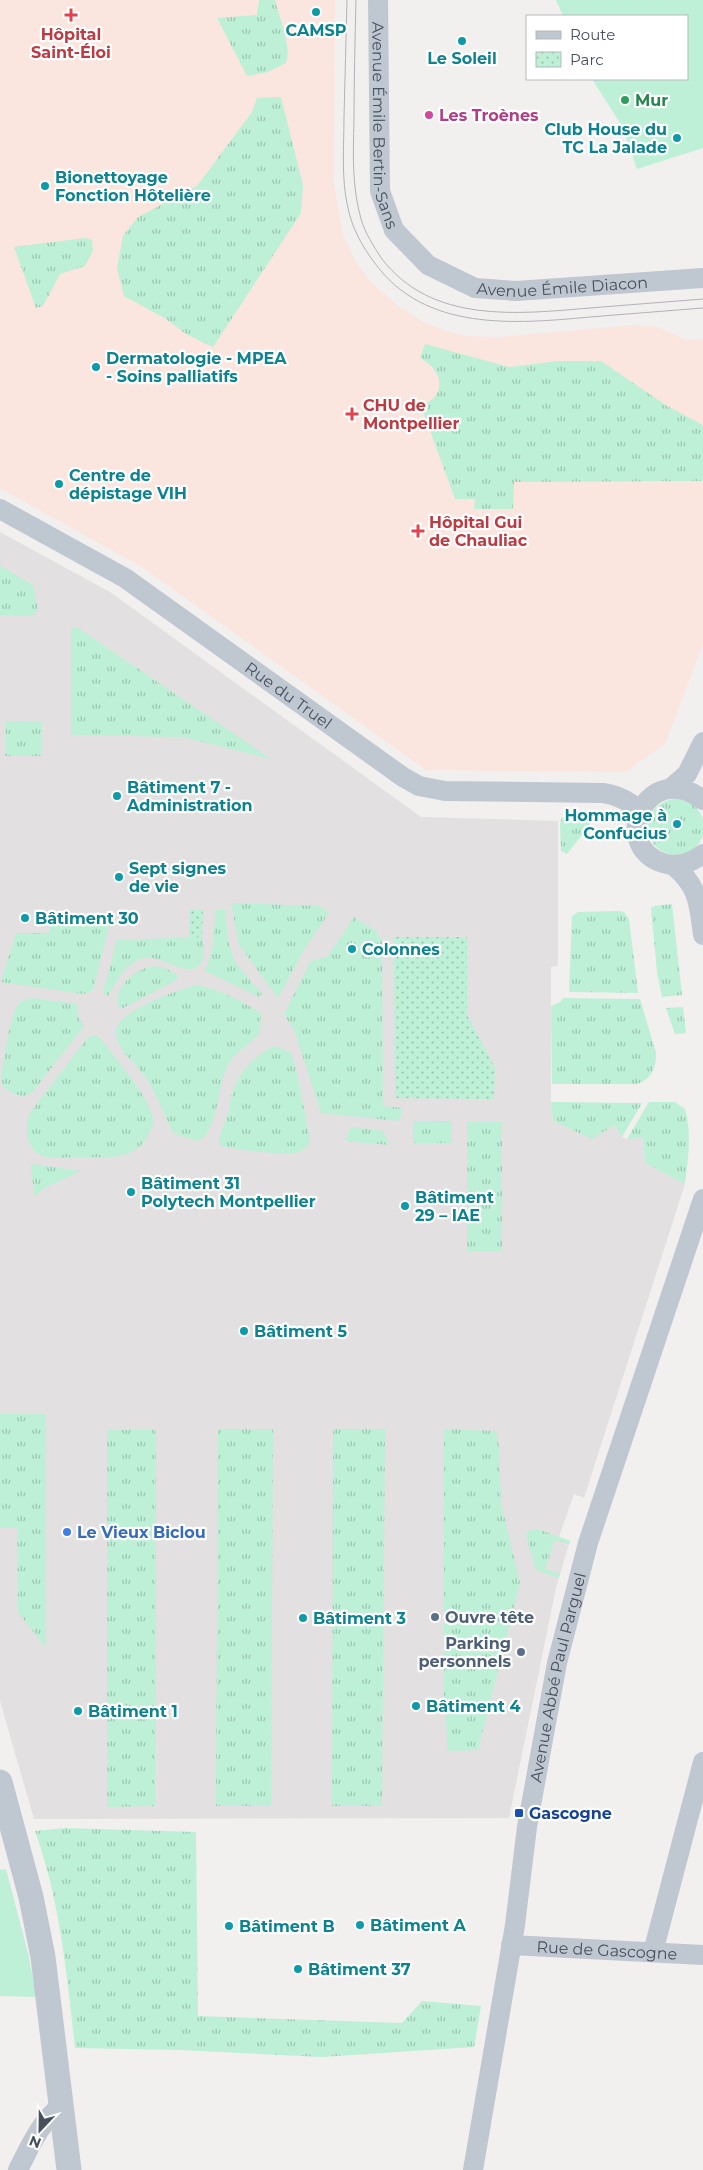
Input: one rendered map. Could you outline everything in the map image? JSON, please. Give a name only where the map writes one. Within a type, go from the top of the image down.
[{"type":"street","name":"Avenue Émile Bertin-Sans","points":[[378,0],[380,191],[394,230],[428,265]]},
{"type":"street","name":"Avenue Émile Diacon","points":[[428,265],[475,288],[516,290],[703,278]]},
{"type":"street","name":"Rue du Truel","points":[[0,509],[125,578],[403,777],[419,786],[445,791],[603,792],[615,794],[632,804],[640,812]]},
{"type":"street","points":[[703,742],[687,774],[665,790],[649,797],[640,812],[637,824],[638,836],[642,846],[650,856],[674,866],[686,875],[695,889],[699,900],[703,935]]},
{"type":"street","name":"Rue du Truel","points":[[603,792],[614,789],[688,791],[703,800]]},
{"type":"street","points":[[674,866],[695,860],[703,854]]},
{"type":"street","points":[[699,900],[703,868]]},
{"type":"street","name":"Avenue Abbé Paul Parguel","points":[[473,2170],[511,1946],[526,1827],[559,1654],[588,1543],[700,1220],[703,1198]]},
{"type":"street","points":[[653,1952],[698,1798],[703,1762]]},
{"type":"street","points":[[0,1782],[20,1852],[38,1930],[62,2104],[69,2170]]},
{"type":"street","name":"Rue de Gascogne","points":[[511,1946],[703,1955]]},
{"type":"street","points":[[18,2170],[34,2138],[51,2113],[62,2104]]},
{"type":"shaded area","name":"CHU de Montpellier","points":[[0,0],[335,0],[334,184],[343,235],[357,264],[371,282],[399,307],[423,322],[466,336],[501,337],[634,325],[658,327],[686,340],[703,339],[703,644],[665,744],[625,772],[426,770],[142,567],[0,488]]},
{"type":"shaded area","points":[[0,532],[110,592],[421,817],[558,821],[558,966],[551,967],[551,1102],[553,1121],[614,1125],[622,1137],[627,1139],[643,1138],[645,1163],[685,1184],[584,1498],[574,1494],[558,1540],[569,1544],[556,1588],[509,1818],[34,1819],[0,1701]]},
{"type":"green space","points":[[259,0],[275,0],[286,40],[286,63],[268,72],[247,76],[217,18],[257,15]]},
{"type":"green space","points":[[556,0],[703,0],[703,148],[637,169],[622,126],[593,80],[688,80],[688,15],[563,15]]},
{"type":"green space","points":[[281,97],[303,185],[301,213],[213,347],[186,334],[166,319],[124,296],[117,268],[123,236],[138,217],[197,186],[252,112],[257,98]]},
{"type":"green space","points":[[85,238],[92,240],[93,251],[85,266],[60,274],[43,306],[36,308],[14,247]]},
{"type":"green space","points":[[425,344],[509,367],[558,361],[601,361],[667,406],[703,425],[703,481],[514,482],[513,509],[474,509],[475,499],[455,499],[421,406],[430,402],[439,389],[438,375],[428,363],[420,358]]},
{"type":"green space","points":[[0,566],[33,585],[38,609],[33,616],[0,615]]},
{"type":"green space","points":[[71,628],[78,628],[271,759],[182,737],[71,735]]},
{"type":"green space","points":[[6,721],[42,722],[41,756],[5,756]]},
{"type":"green space","points":[[676,799],[687,801],[696,807],[702,816],[704,827],[702,838],[696,847],[687,853],[676,855],[665,853],[656,847],[650,838],[648,827],[650,816],[656,807],[665,801]]},
{"type":"green space","points":[[567,816],[589,816],[592,818],[589,826],[567,854],[561,851],[560,823],[562,818]]},
{"type":"green space","points":[[231,903],[319,906],[329,913],[305,948],[278,998],[239,945]]},
{"type":"green space","points":[[672,904],[682,995],[662,997],[657,972],[651,908]]},
{"type":"green space","points":[[190,910],[203,910],[202,937],[189,938]]},
{"type":"green space","points":[[216,910],[226,910],[227,932],[232,954],[239,967],[262,994],[259,997],[205,971],[212,951]]},
{"type":"green space","points":[[578,912],[624,912],[629,919],[638,993],[569,992],[572,916]]},
{"type":"green space","points":[[354,917],[377,931],[377,936],[382,937],[383,1106],[402,1108],[400,1119],[397,1121],[321,1113],[295,1032],[284,1014],[311,961],[328,956]]},
{"type":"green space","points":[[50,923],[110,923],[93,990],[84,994],[1,982],[16,933],[50,933]]},
{"type":"green space","points":[[202,937],[204,957],[196,968],[182,968],[159,960],[144,958],[137,960],[127,968],[108,996],[103,993],[117,940]]},
{"type":"green space","points":[[394,937],[467,937],[467,1015],[495,1068],[494,1099],[395,1098]]},
{"type":"green space","points":[[155,966],[165,968],[177,975],[177,980],[123,1008],[118,1006],[117,998],[126,981],[136,973]]},
{"type":"green space","points":[[197,985],[230,996],[261,1014],[260,1033],[229,1063],[225,1071],[210,1128],[197,1141],[173,1133],[150,1084],[124,1052],[117,1040],[116,1034],[118,1026],[136,1010],[163,996]]},
{"type":"green space","points":[[32,998],[77,1004],[77,1015],[84,1026],[31,1094],[19,1095],[12,1093],[2,1085],[4,1058],[8,1034],[16,1008],[23,1001]]},
{"type":"green space","points":[[563,998],[640,999],[656,1053],[654,1068],[650,1076],[637,1084],[552,1084],[551,1006],[560,1002]]},
{"type":"green space","points":[[683,1007],[686,1033],[675,1034],[666,1008]]},
{"type":"green space","points":[[95,1035],[100,1038],[140,1090],[151,1112],[152,1128],[142,1144],[126,1154],[106,1157],[55,1158],[40,1155],[32,1148],[28,1139],[27,1123],[30,1113],[85,1041]]},
{"type":"green space","points":[[275,1046],[290,1052],[296,1068],[309,1142],[303,1150],[293,1153],[261,1152],[222,1146],[219,1143],[220,1136],[228,1114],[232,1094],[239,1078],[248,1065],[260,1054]]},
{"type":"green space","points":[[551,1102],[642,1103],[622,1137],[614,1125],[592,1139],[553,1121]]},
{"type":"green space","points":[[649,1102],[675,1102],[685,1109],[689,1137],[685,1184],[645,1163],[643,1138],[627,1139]]},
{"type":"green space","points":[[413,1121],[452,1121],[452,1143],[413,1143]]},
{"type":"green space","points":[[467,1122],[502,1122],[502,1251],[467,1251]]},
{"type":"green space","points":[[352,1127],[383,1131],[389,1145],[346,1141],[348,1132]]},
{"type":"green space","points":[[31,1164],[81,1171],[48,1186],[34,1196]]},
{"type":"green space","points":[[0,1414],[45,1414],[46,1417],[46,1648],[18,1612],[17,1528],[0,1528]]},
{"type":"green space","points":[[218,1429],[273,1429],[271,1806],[216,1806]]},
{"type":"green space","points":[[333,1429],[385,1429],[382,1806],[332,1806]]},
{"type":"green space","points":[[444,1429],[496,1431],[499,1447],[501,1503],[520,1583],[478,1750],[448,1751],[444,1697]]},
{"type":"green space","points":[[107,1430],[156,1430],[155,1806],[107,1807]]},
{"type":"green space","points":[[537,1529],[571,1541],[569,1544],[555,1540],[545,1569],[560,1574],[559,1578],[538,1571],[535,1567],[526,1535],[529,1530]]},
{"type":"green space","points":[[64,1828],[196,1832],[198,2016],[402,2023],[422,2001],[481,2006],[474,2047],[322,2057],[180,2050],[75,2048],[57,1911],[44,1857],[35,1831]]},
{"type":"green space","points":[[6,1869],[29,1957],[36,1997],[0,1996],[0,1870]]},
{"type":"tram line","points":[[347,0],[343,151],[346,197],[352,223],[362,243],[374,262],[395,285],[418,301],[444,312],[472,318],[501,321],[561,320],[703,308]]},
{"type":"tram line","points":[[356,0],[353,158],[356,195],[361,219],[370,240],[382,259],[402,280],[425,295],[451,305],[478,310],[506,312],[534,312],[703,299]]},
{"type":"place","name":"CAMSP","points":[[316,12]]},
{"type":"place","name":"Hôpital Saint-Éloi","points":[[71,15]]},
{"type":"place","name":"Le Soleil","points":[[462,41]]},
{"type":"place","name":"Mur","points":[[625,100]]},
{"type":"place","name":"Les Troènes","points":[[429,115]]},
{"type":"place","name":"Club House du TC La Jalade","points":[[677,138]]},
{"type":"place","name":"Bionettoyage Fonction Hôtelière","points":[[45,186]]},
{"type":"place","name":"Dermatologie - MPEA - Soins palliatifs","points":[[96,367]]},
{"type":"place","name":"CHU de Montpellier","points":[[352,414]]},
{"type":"place","name":"Centre de dépistage VIH","points":[[59,484]]},
{"type":"place","name":"Hôpital Gui de Chauliac","points":[[418,531]]},
{"type":"place","name":"Bâtiment 7 - Administration","points":[[117,796]]},
{"type":"place","name":"Hommage à Confucius","points":[[677,824]]},
{"type":"place","name":"Sept signes de vie","points":[[119,877]]},
{"type":"place","name":"Bâtiment 30","points":[[25,918]]},
{"type":"place","name":"Colonnes","points":[[352,949]]},
{"type":"place","name":"Bâtiment 31 Polytech Montpellier","points":[[131,1192]]},
{"type":"place","name":"Bâtiment 29 – IAE","points":[[405,1206]]},
{"type":"place","name":"Bâtiment 5","points":[[244,1331]]},
{"type":"place","name":"Le Vieux Biclou","points":[[67,1532]]},
{"type":"place","name":"Ouvre tête","points":[[435,1617]]},
{"type":"place","name":"Bâtiment 3","points":[[303,1618]]},
{"type":"place","name":"Parking personnels","points":[[521,1652]]},
{"type":"place","name":"Bâtiment 4","points":[[416,1706]]},
{"type":"place","name":"Bâtiment 1","points":[[78,1711]]},
{"type":"place","name":"Gascogne","points":[[519,1813]]},
{"type":"place","name":"Bâtiment A","points":[[360,1925]]},
{"type":"place","name":"Bâtiment B","points":[[229,1926]]},
{"type":"place","name":"Bâtiment 37","points":[[298,1969]]}]
